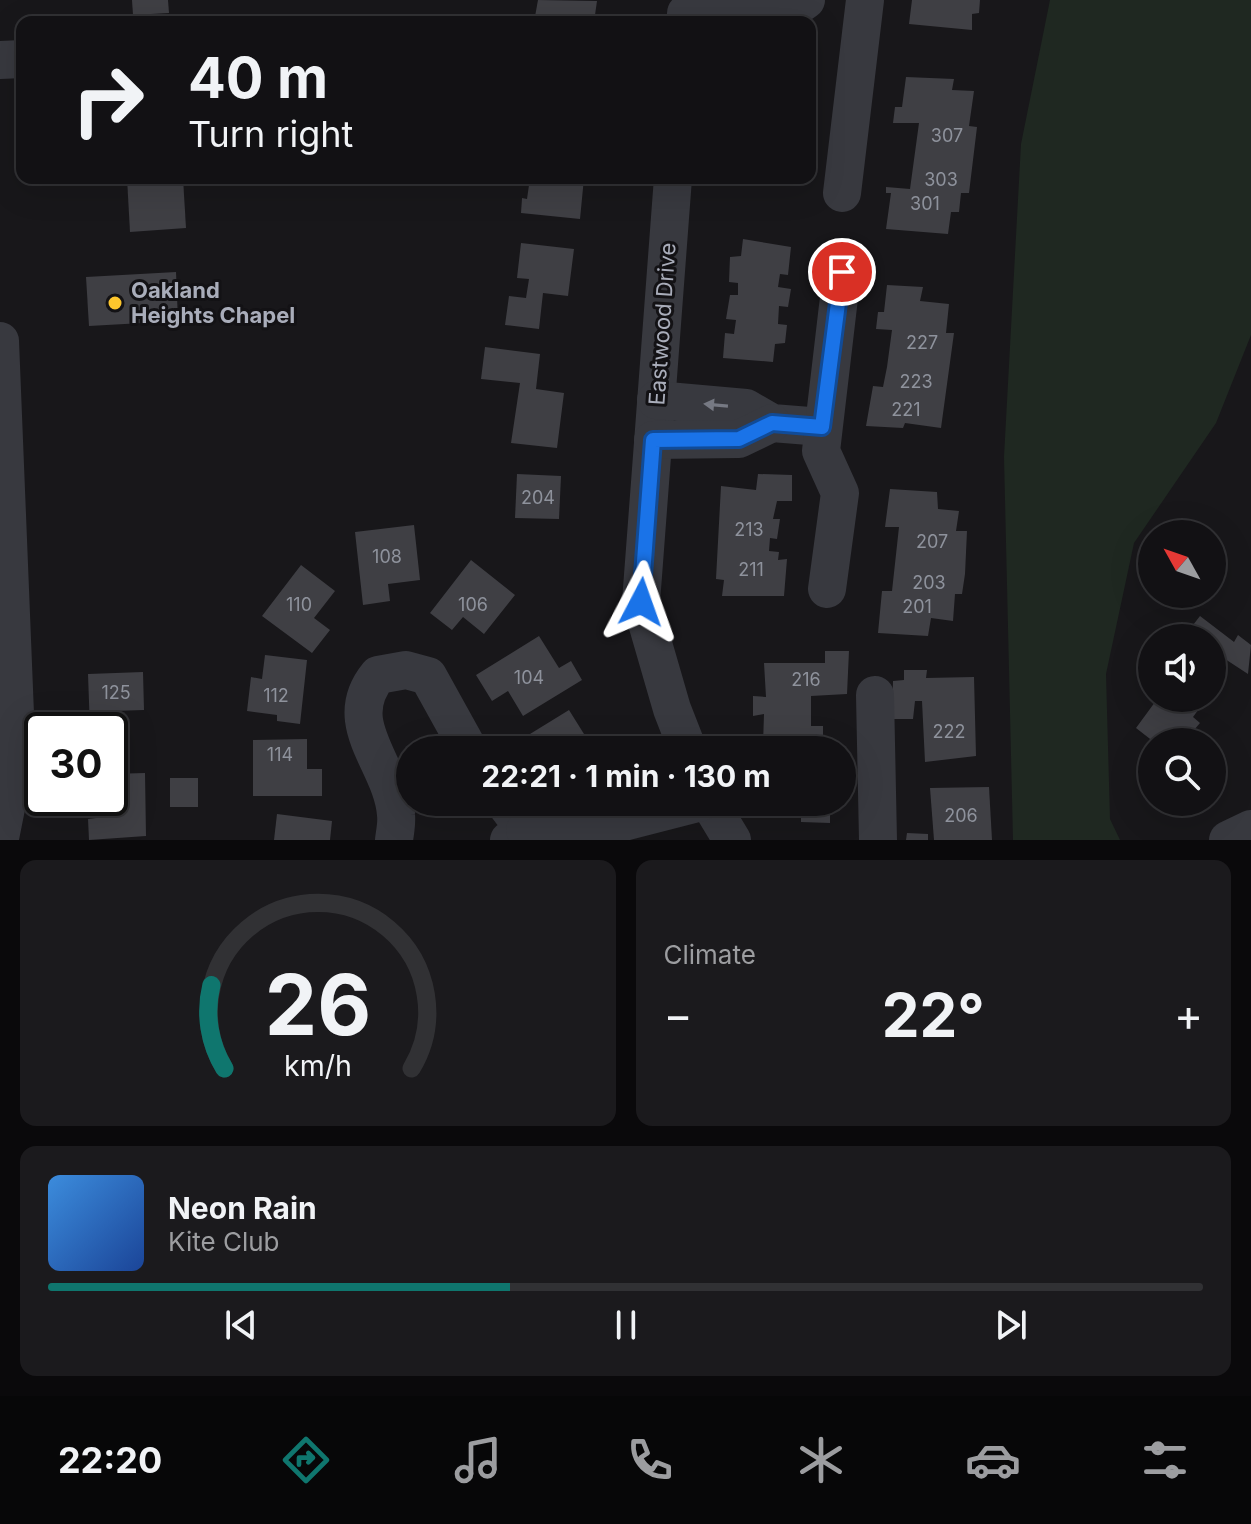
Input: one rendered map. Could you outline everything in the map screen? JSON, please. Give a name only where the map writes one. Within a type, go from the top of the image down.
[{"type":"street","points":[[686,12],[789,12],[806,0]]},
{"type":"street","points":[[842,193],[865,0]]},
{"type":"street","name":"Eastwood Drive","points":[[673,184],[641,602],[683,736]]},
{"type":"street","points":[[827,589],[840,493],[821,451],[822,427],[842,272]]},
{"type":"street","points":[[0,341],[3,490],[15,714],[10,788],[0,838]]},
{"type":"street","points":[[656,400],[746,408],[772,423],[822,427]]},
{"type":"street","points":[[653,440],[739,439],[772,423]]},
{"type":"street","points":[[396,810],[363,719],[364,692],[378,675],[406,670],[428,676],[461,736]]},
{"type":"street","points":[[875,695],[878,840]]},
{"type":"street","points":[[394,840],[397,816]]},
{"type":"street","points":[[513,824],[612,825],[647,816]]},
{"type":"street","points":[[717,816],[732,840]]},
{"type":"street","points":[[1228,840],[1251,829]]},
{"type":"shaded area","points":[[1050,0],[1251,0],[1251,335],[1216,423],[1150,520],[1138,520],[1138,537],[1134,543],[1106,674],[1110,819],[1120,840],[1013,840],[1004,457],[1021,144]]},
{"type":"building","points":[[132,0],[168,0],[169,13],[133,15]]},
{"type":"building","points":[[538,0],[597,1],[595,16],[535,16]]},
{"type":"building","points":[[912,0],[980,0],[979,13],[972,14],[972,30],[909,24]]},
{"type":"building","points":[[906,77],[954,79],[952,90],[974,91],[969,126],[977,127],[969,193],[961,193],[959,212],[951,212],[948,234],[886,229],[891,193],[886,193],[886,187],[910,189],[919,123],[893,123],[895,107],[902,107]]},
{"type":"building","points":[[127,184],[183,184],[186,228],[130,232]]},
{"type":"building","points":[[529,184],[583,184],[580,219],[521,213],[522,198],[527,199]]},
{"type":"building","points":[[743,239],[791,247],[788,275],[780,274],[778,287],[791,289],[788,307],[779,306],[778,324],[787,325],[785,343],[775,344],[773,362],[723,358],[725,333],[734,334],[736,320],[726,319],[730,295],[738,295],[738,283],[729,282],[730,257],[741,256]]},
{"type":"building","points":[[521,243],[574,249],[568,296],[543,293],[539,329],[505,325],[509,296],[526,298],[529,279],[517,278]]},
{"type":"building","points":[[176,272],[178,321],[89,326],[86,277]]},
{"type":"building","points":[[887,285],[923,287],[920,301],[949,304],[946,333],[954,333],[941,428],[905,423],[903,428],[866,426],[873,386],[883,387],[887,367],[892,330],[876,329],[878,312],[884,312]]},
{"type":"building","points":[[485,347],[540,354],[536,389],[564,393],[557,448],[511,443],[520,383],[481,379]]},
{"type":"building","points":[[517,474],[561,476],[559,519],[515,518]]},
{"type":"building","points":[[758,474],[792,475],[792,501],[777,501],[773,519],[780,519],[777,539],[770,538],[769,551],[779,552],[778,560],[787,559],[784,596],[722,596],[724,580],[716,579],[721,486],[756,490]]},
{"type":"building","points":[[890,489],[937,492],[938,509],[959,511],[956,531],[967,531],[962,594],[955,594],[953,621],[931,618],[928,636],[878,633],[882,591],[892,591],[899,527],[885,527]]},
{"type":"building","points":[[414,525],[420,580],[388,584],[390,601],[363,605],[355,532]]},
{"type":"building","points":[[471,560],[515,595],[484,634],[463,617],[452,630],[430,613]]},
{"type":"building","points":[[301,565],[335,591],[314,618],[330,630],[312,653],[262,616]]},
{"type":"building","points":[[1200,616],[1210,624],[1194,624]]},
{"type":"building","points":[[1238,635],[1251,645],[1248,674],[1226,660],[1226,636],[1234,642]]},
{"type":"building","points":[[539,636],[559,668],[571,661],[582,680],[523,716],[508,691],[492,701],[476,675]]},
{"type":"building","points":[[825,651],[849,651],[847,694],[811,696],[811,726],[823,726],[823,736],[763,736],[764,714],[753,716],[753,696],[766,697],[764,663],[825,663]]},
{"type":"building","points":[[265,655],[307,660],[300,724],[277,721],[277,715],[247,711],[251,677],[262,679]]},
{"type":"building","points":[[904,670],[927,670],[926,678],[974,677],[976,756],[925,762],[922,701],[915,701],[913,719],[892,719],[893,681],[904,680]]},
{"type":"building","points":[[143,672],[144,710],[89,712],[88,674]]},
{"type":"building","points":[[569,710],[585,736],[527,736]]},
{"type":"building","points":[[1148,712],[1197,712],[1193,717],[1200,723],[1196,728],[1136,728]]},
{"type":"building","points":[[307,739],[307,769],[322,769],[322,796],[253,796],[253,740]]},
{"type":"building","points":[[128,773],[145,773],[146,836],[89,840],[88,819],[96,816],[128,816]]},
{"type":"building","points":[[170,778],[198,778],[198,807],[170,807]]},
{"type":"building","points":[[989,787],[992,840],[934,840],[930,788]]},
{"type":"building","points":[[277,814],[332,821],[330,840],[274,840]]},
{"type":"building","points":[[801,816],[830,816],[830,823],[801,822]]},
{"type":"building","points":[[907,833],[928,834],[928,840],[906,840]]},
{"type":"place","name":"Oakland Heights Chapel","points":[[115,303]]},
{"type":"route","points":[[641,602],[653,440],[739,439],[772,423],[822,427],[842,272]]}]
